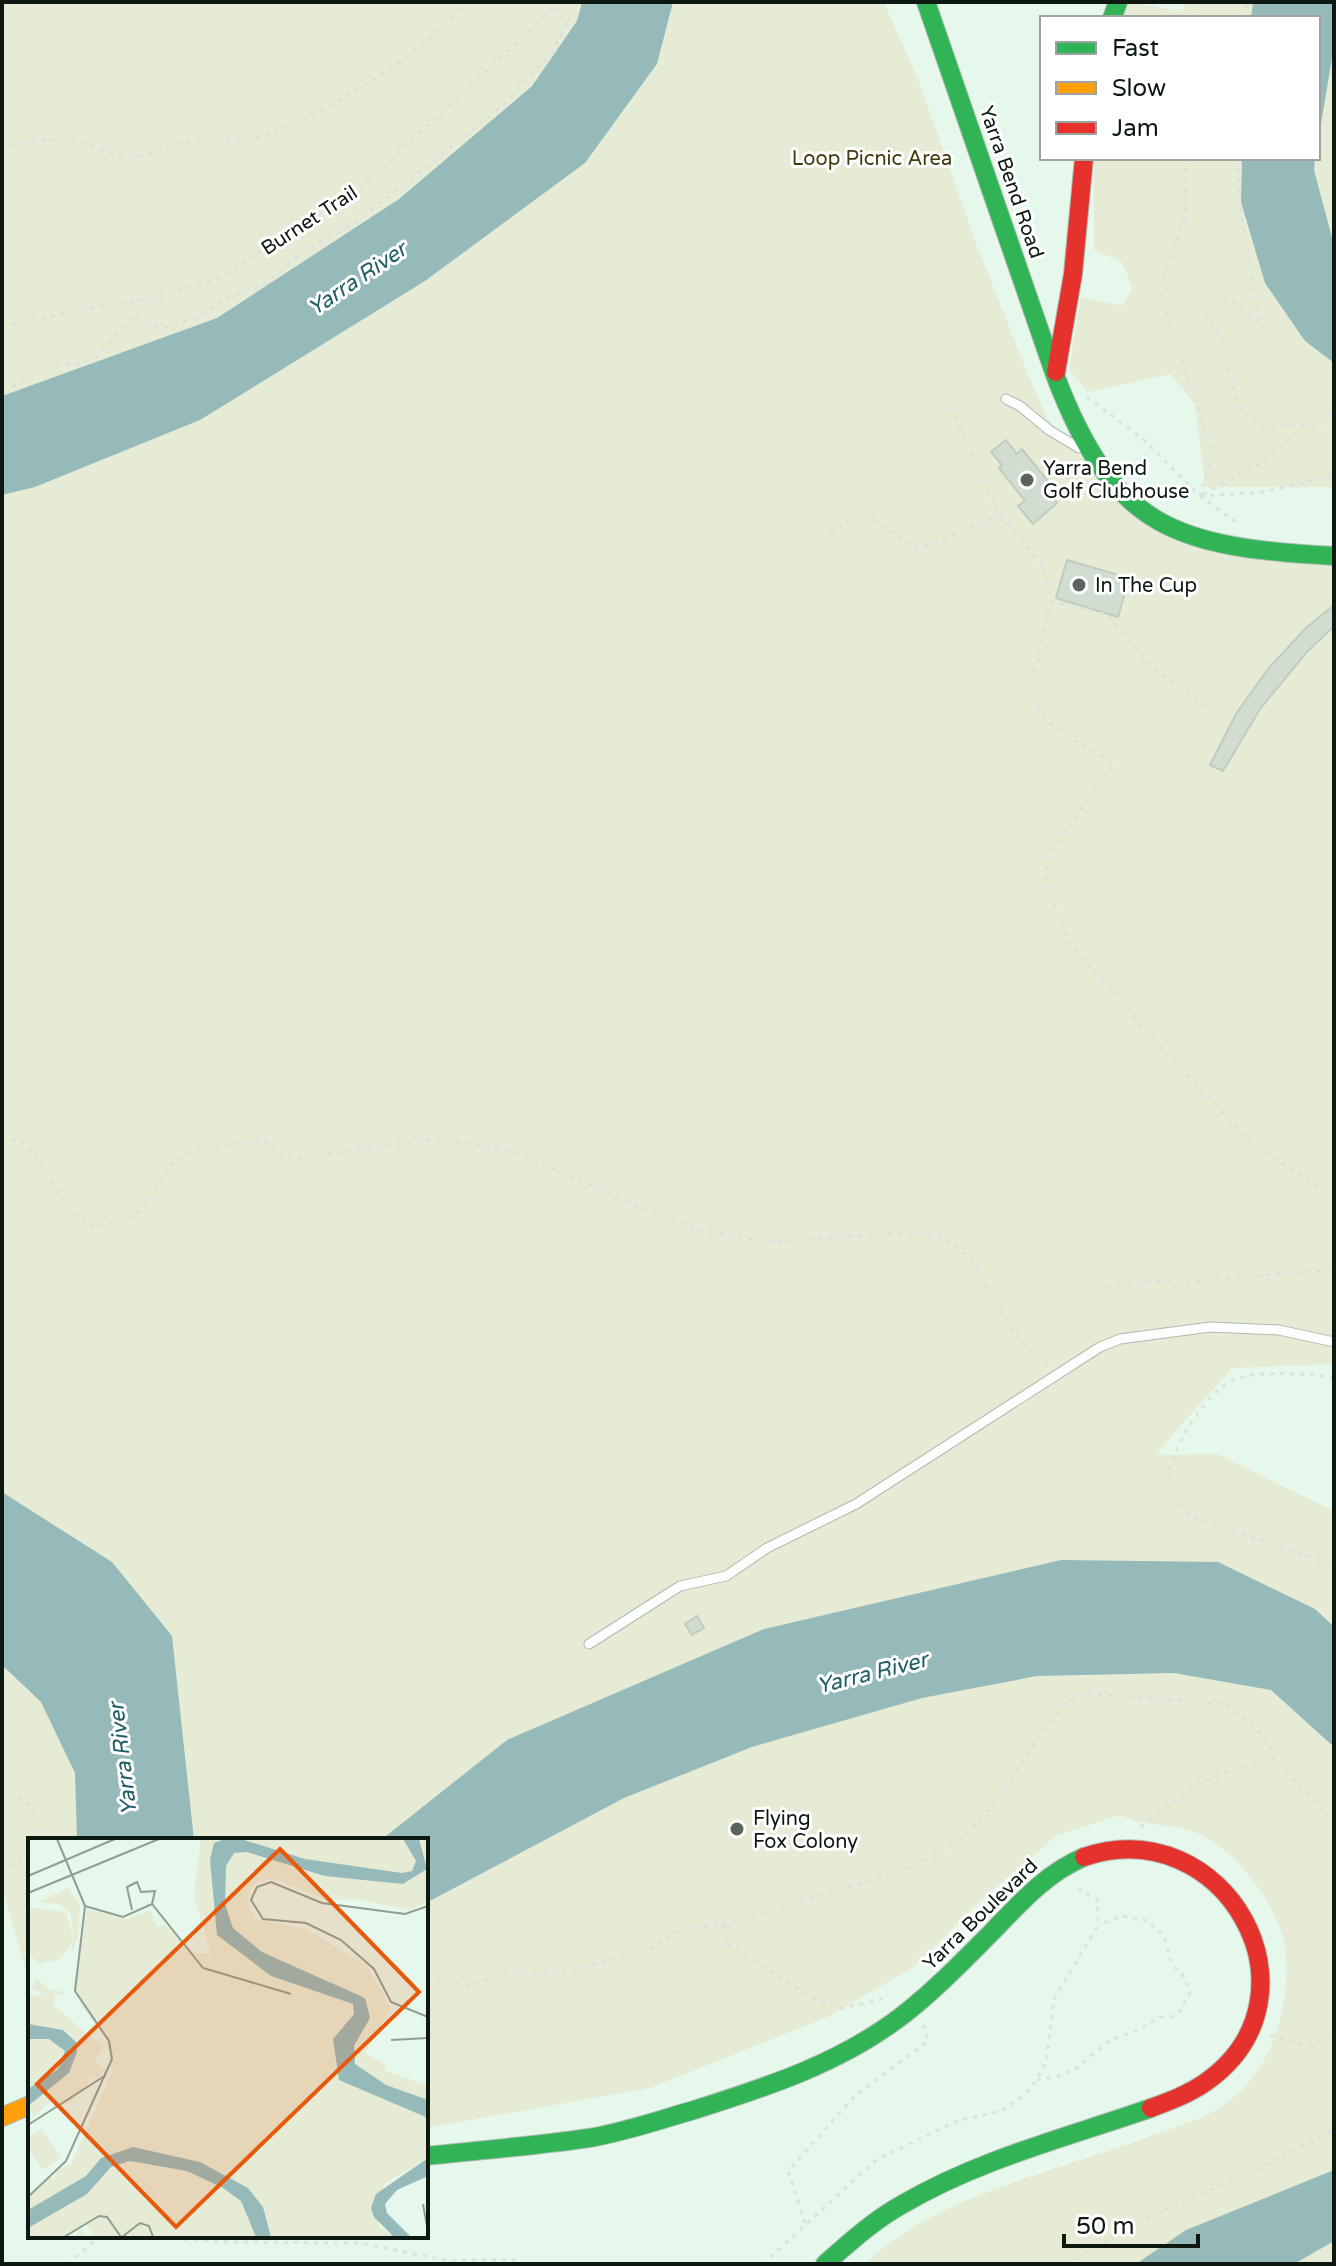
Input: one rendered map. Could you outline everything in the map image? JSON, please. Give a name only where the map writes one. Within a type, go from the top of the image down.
[{"type":"main road","name":"Yarra Bend Road","points":[[926,2],[1056,376],[1092,456],[1127,499],[1151,518],[1182,534],[1240,548],[1334,556]]},
{"type":"main road","name":"Yarra Bend Road","points":[[1056,376],[1073,274],[1084,160]]},
{"type":"main road","name":"Yarra Boulevard","points":[[428,2156],[590,2137],[673,2116],[764,2087],[830,2061],[859,2046],[1048,1878],[1079,1858],[1096,1852],[1133,1847],[1185,1860],[1217,1880],[1236,1900],[1252,1931],[1259,1957],[1259,1996],[1254,2018],[1240,2047],[1223,2070],[1209,2082],[1178,2098],[932,2187],[880,2218],[825,2264]]},
{"type":"main road","points":[[2,2117],[28,2106]]},
{"type":"lane","points":[[1006,399],[1092,456]]},
{"type":"lane","points":[[589,1644],[680,1586],[726,1576],[767,1548],[856,1504],[1100,1347],[1120,1339],[1210,1327],[1279,1330],[1334,1342]]},
{"type":"path","points":[[2,146],[37,141],[78,141],[124,157],[149,156],[178,143],[250,140],[280,131],[341,98],[420,47],[464,2]]},
{"type":"path","name":"Burnet Trail","points":[[2,326],[151,299],[215,280],[360,188],[557,2]]},
{"type":"path","points":[[2,387],[17,385],[53,363],[78,364],[97,357],[131,317],[162,328],[196,318],[229,297],[267,283],[304,250],[351,226],[498,110],[529,78],[551,54],[567,23],[554,8]]},
{"type":"path","points":[[1186,160],[1186,216],[1159,289],[1213,453],[1200,496]]},
{"type":"path","points":[[1237,160],[1240,205],[1260,324],[1237,303],[1226,298],[1204,312],[1225,345],[1224,365],[1232,377],[1240,410],[1262,424],[1305,426],[1325,423],[1333,407]]},
{"type":"path","points":[[1056,376],[1143,439],[1200,496],[1249,531]]},
{"type":"path","points":[[946,398],[1000,515],[1042,565],[1051,601],[1032,682],[1032,695],[1045,717],[1063,735],[1114,763],[1048,857],[1045,880],[1071,946],[1103,982],[1122,995],[1132,1016],[1248,1140],[1334,1198]]},
{"type":"path","points":[[1200,496],[1260,464],[1305,426]]},
{"type":"path","points":[[1200,496],[1264,492],[1334,476]]},
{"type":"path","points":[[831,534],[855,515],[867,515],[912,547],[926,546],[1000,515]]},
{"type":"path","points":[[1051,601],[1108,615],[1158,672],[1213,711]]},
{"type":"path","points":[[2,1137],[22,1141],[45,1169],[71,1212],[93,1227],[132,1218],[152,1199],[169,1166],[197,1149],[264,1140],[287,1160],[439,1138],[518,1153],[634,1205],[701,1230],[771,1242],[915,1232],[946,1239],[970,1258],[1014,1333],[1058,1374]]},
{"type":"path","points":[[1107,1286],[1164,1281],[1183,1283],[1334,1269]]},
{"type":"path","points":[[1334,1377],[1261,1375],[1236,1379],[1225,1385],[1202,1408],[1182,1437],[1170,1465],[1170,1480],[1180,1505],[1188,1515],[1334,1565]]},
{"type":"path","points":[[428,1982],[445,1980],[468,1986],[507,1973],[551,1974],[646,1951],[684,1928],[722,1925],[898,1872],[964,1836],[994,1801],[1058,1712],[1071,1698],[1082,1693],[1226,1704],[1265,1737],[1274,1759],[1334,1822]]},
{"type":"path","points":[[1147,1831],[1134,1831],[1197,1785],[1232,1769],[1274,1759]]},
{"type":"path","points":[[2,1786],[29,1801],[38,1820],[41,1838]]},
{"type":"path","points":[[2,1872],[28,1852]]},
{"type":"path","points":[[763,2264],[876,2160],[957,2121],[1001,2111],[1023,2096],[1037,2080],[1046,2062],[1054,1999],[1098,1925],[1097,1899],[1071,1884],[1048,1878]]},
{"type":"path","points":[[1037,2080],[1056,2077],[1077,2068],[1109,2041],[1160,2017],[1171,2017],[1179,2012],[1190,1993],[1184,1977],[1172,1964],[1164,1936],[1148,1921],[1122,1916],[1098,1925]]},
{"type":"path","points":[[722,1925],[730,1947],[813,1998],[840,2009],[909,2000],[928,2041],[853,2098],[788,2171],[805,2223]]},
{"type":"path","points":[[1267,2034],[1309,2046],[1334,2035]]},
{"type":"path","points":[[1069,2264],[1141,2220],[1257,2169],[1334,2130]]},
{"type":"path","points":[[68,2264],[98,2238]]},
{"type":"path","points":[[166,2238],[359,2243],[450,2261],[512,2259],[520,2264]]},
{"type":"green space","points":[[2,2],[582,2],[577,21],[532,86],[399,199],[217,318],[2,396]]},
{"type":"green space","name":"Loop Picnic Area","points":[[673,2],[884,2],[920,84],[977,246],[1029,377],[1046,416],[1069,446],[1151,518],[1334,556],[1334,1364],[1232,1368],[1155,1455],[1217,1454],[1334,1511],[1334,2264],[865,2264],[893,2240],[926,2220],[1000,2187],[1185,2124],[1218,2109],[1236,2096],[1251,2079],[1273,2041],[1280,2020],[1286,1977],[1283,1938],[1268,1903],[1245,1870],[1216,1844],[1180,1828],[1139,1822],[1120,1815],[1057,1835],[980,1901],[914,1967],[827,2017],[650,2088],[428,2128],[428,1838],[28,1838],[28,1978],[2,1887],[2,495],[35,487],[200,420],[425,281],[585,163],[657,65]]},
{"type":"green space","points":[[1128,2],[1183,12],[1186,2],[1253,2],[1251,16],[1118,16]]},
{"type":"green space","points":[[1334,46],[1334,245],[1314,170],[1315,160],[1320,160],[1320,130]]},
{"type":"green space","points":[[1094,160],[1242,160],[1241,202],[1305,341],[1334,363],[1334,487],[1205,487],[1195,404],[1171,374],[1088,392],[1069,369],[1081,297],[1122,306],[1133,288],[1121,261],[1094,250]]},
{"type":"water","name":"Yarra River","points":[[582,2],[673,2],[657,64],[585,163],[425,281],[200,420],[35,487],[2,495],[2,396],[217,318],[399,199],[532,86],[577,21]]},
{"type":"water","points":[[1253,2],[1334,2],[1334,46],[1320,130],[1320,16],[1251,16]]},
{"type":"water","points":[[1242,160],[1315,160],[1314,170],[1334,245],[1334,363],[1305,341],[1265,283],[1241,202]]},
{"type":"water","name":"Yarra River","points":[[2,1492],[112,1562],[172,1636],[194,1838],[77,1838],[75,1773],[41,1702],[2,1665]]},
{"type":"water","name":"Yarra River","points":[[1061,1560],[1218,1562],[1315,1609],[1334,1627],[1334,1747],[1271,1690],[1174,1673],[1037,1676],[922,1698],[752,1747],[624,1798],[428,1902],[428,1838],[384,1838],[507,1740],[764,1629]]},
{"type":"water","points":[[1334,2170],[1334,2241],[1294,2264],[1136,2264],[1186,2230]]},
{"type":"building","name":"Yarra Bend Golf Clubhouse","points":[[1006,440],[1017,454],[1022,449],[1056,491],[1051,495],[1057,503],[1033,524],[1018,506],[1025,501],[999,468],[1002,465],[991,452]]},
{"type":"building","points":[[1067,560],[1129,578],[1118,617],[1056,598]]},
{"type":"building","points":[[1334,605],[1334,626],[1306,653],[1260,709],[1223,771],[1210,765],[1236,714],[1268,669],[1306,628]]},
{"type":"building","points":[[697,1616],[704,1628],[692,1635],[685,1624]]},
{"type":"traffic: fast","points":[[926,2],[1055,375],[1078,427],[1102,468],[1128,498],[1158,521],[1193,536],[1233,546],[1334,556]]},
{"type":"traffic: fast","points":[[1113,16],[1118,2]]},
{"type":"traffic: fast","points":[[428,2156],[569,2141],[616,2132],[694,2110],[803,2072],[854,2047],[903,2015],[948,1976],[1034,1890],[1084,1857]]},
{"type":"traffic: fast","points":[[825,2264],[882,2217],[932,2188],[1025,2150],[1151,2108]]},
{"type":"traffic: slow","points":[[2,2117],[28,2106]]},
{"type":"traffic: jam","points":[[1056,372],[1073,274],[1084,160]]},
{"type":"traffic: jam","points":[[1084,1857],[1134,1850],[1179,1860],[1217,1885],[1244,1919],[1258,1960],[1259,2004],[1242,2045],[1206,2082],[1151,2108]]},
{"type":"place","name":"Yarra Bend Golf Clubhouse","points":[[1027,480]]},
{"type":"place","name":"In The Cup","points":[[1079,585]]},
{"type":"place","name":"Flying Fox Colony","points":[[737,1829]]}]
